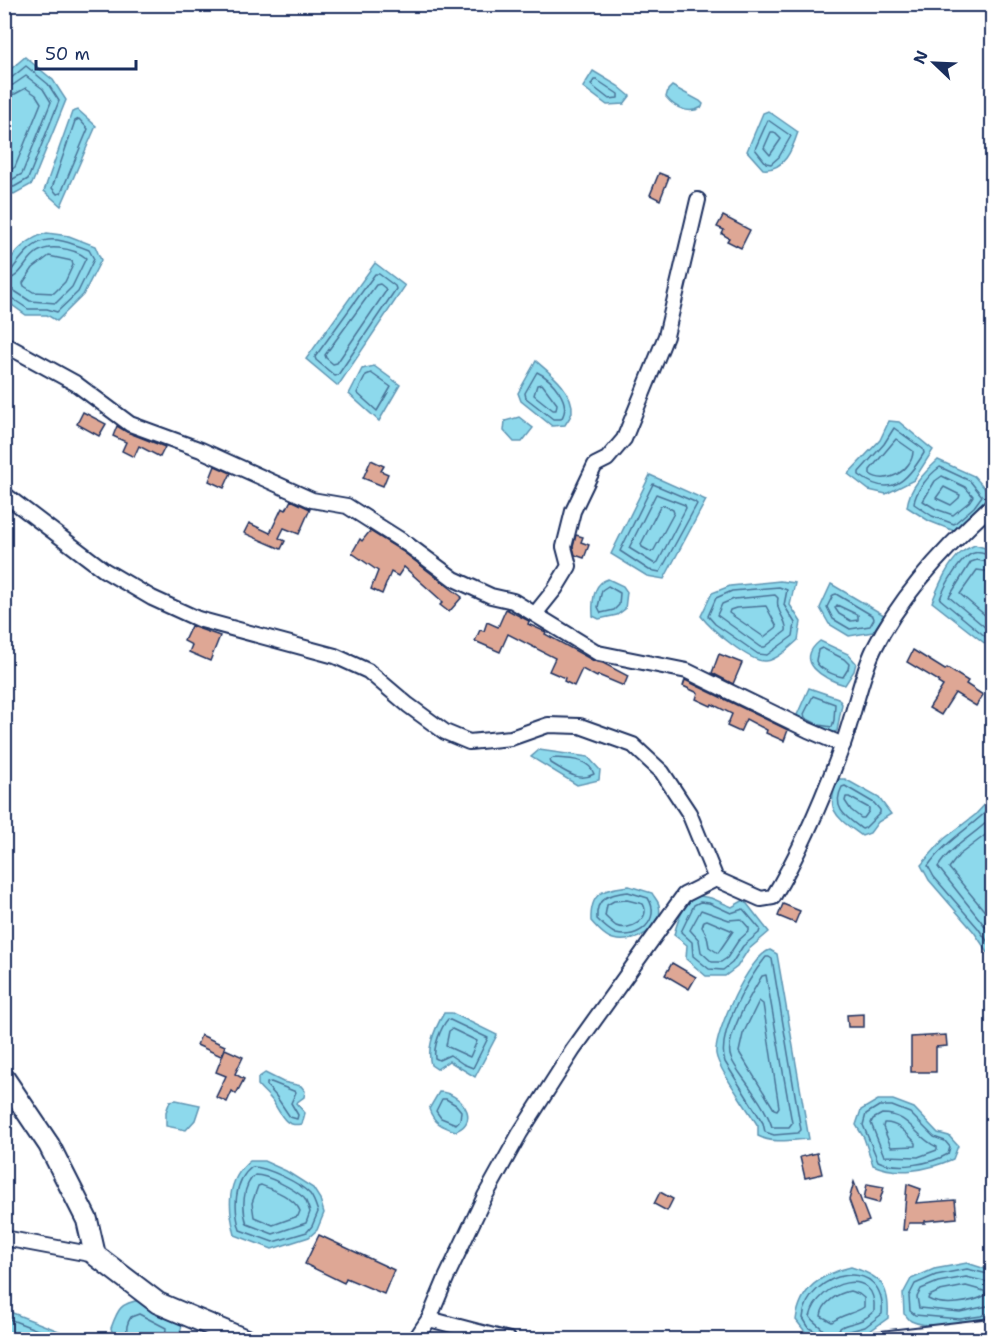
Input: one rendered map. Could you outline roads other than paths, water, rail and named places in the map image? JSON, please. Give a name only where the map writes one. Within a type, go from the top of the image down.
[{"type":"street","points":[[535,614],[555,589],[569,566],[564,547],[573,510],[590,474],[595,465],[607,459],[624,439],[643,395],[666,336],[698,200]]},
{"type":"street","points":[[4,344],[75,383],[130,424],[201,450],[312,500],[347,506],[407,544],[454,579],[491,596],[513,602],[598,653],[687,671],[843,745]]},
{"type":"street","points":[[4,494],[104,570],[152,598],[198,619],[335,656],[368,671],[408,705],[445,732],[461,739],[469,742],[512,738],[548,725],[580,726],[633,745],[662,772],[689,813],[716,879],[761,899],[773,897],[794,863],[843,745],[873,651],[892,615],[968,527],[993,505]]},
{"type":"street","points":[[415,1340],[429,1319],[486,1196],[520,1133],[573,1050],[684,895],[716,879]]},
{"type":"street","points":[[4,1078],[49,1145],[87,1220],[95,1255]]},
{"type":"street","points":[[4,1238],[95,1255],[158,1303],[246,1340]]},
{"type":"street","points":[[429,1319],[509,1340]]},
{"type":"street","points":[[873,1340],[993,1326]]},
{"type":"water","points":[[25,57],[53,80],[66,100],[32,184],[14,194],[5,191],[5,74]]},
{"type":"water","points":[[593,71],[630,96],[624,104],[607,105],[583,87]]},
{"type":"water","points":[[672,86],[700,101],[703,104],[702,107],[687,110],[674,104],[666,97]]},
{"type":"water","points":[[78,110],[96,126],[61,206],[44,191],[72,112]]},
{"type":"water","points":[[768,111],[798,132],[790,152],[782,163],[770,169],[763,169],[747,151],[763,113]]},
{"type":"water","points":[[47,233],[69,236],[95,246],[101,260],[83,295],[57,321],[47,315],[26,315],[5,300],[4,293],[4,274],[11,258],[28,242]]},
{"type":"water","points":[[375,263],[405,286],[338,386],[306,359]]},
{"type":"water","points":[[536,361],[560,383],[569,397],[572,412],[565,425],[552,426],[521,401],[518,393]]},
{"type":"water","points":[[374,366],[400,385],[379,421],[349,394],[362,369]]},
{"type":"water","points":[[519,417],[533,428],[522,442],[514,442],[504,431],[505,421]]},
{"type":"water","points":[[889,421],[899,422],[933,450],[914,480],[886,494],[869,490],[848,474],[880,440]]},
{"type":"water","points":[[938,460],[974,476],[989,493],[988,501],[954,531],[929,521],[907,507],[914,487]]},
{"type":"water","points":[[650,475],[706,500],[664,579],[647,576],[611,554]]},
{"type":"water","points":[[975,545],[992,550],[992,649],[932,602],[952,562],[962,552]]},
{"type":"water","points":[[608,579],[623,586],[627,592],[625,609],[617,615],[599,619],[593,616],[594,594],[599,584]]},
{"type":"water","points":[[780,581],[795,583],[790,605],[801,622],[798,640],[775,658],[766,661],[759,660],[741,651],[721,636],[701,616],[712,593],[730,586]]},
{"type":"water","points":[[831,584],[884,615],[873,632],[849,636],[829,624],[820,608]]},
{"type":"water","points":[[820,641],[848,654],[856,663],[845,685],[828,679],[814,669],[810,656],[812,649]]},
{"type":"water","points":[[809,688],[838,698],[842,704],[837,731],[829,734],[801,724],[797,715]]},
{"type":"water","points":[[539,750],[588,757],[600,770],[599,780],[577,785],[531,757]]},
{"type":"water","points":[[839,779],[845,779],[879,798],[891,814],[878,822],[870,833],[862,836],[840,818],[833,806],[834,790]]},
{"type":"water","points":[[992,797],[992,959],[974,932],[929,880],[921,865],[944,839],[975,815]]},
{"type":"water","points":[[629,886],[652,893],[660,914],[652,928],[638,937],[629,940],[610,938],[591,921],[593,904],[596,898],[605,891]]},
{"type":"water","points":[[700,896],[732,907],[744,900],[769,932],[748,950],[737,967],[725,976],[706,976],[686,959],[687,945],[674,935],[686,906]]},
{"type":"water","points":[[770,950],[777,954],[809,1139],[776,1141],[758,1136],[758,1126],[728,1079],[716,1054],[721,1030],[735,996],[753,965]]},
{"type":"water","points":[[444,1013],[452,1013],[497,1035],[475,1077],[449,1061],[437,1069],[431,1065],[431,1045]]},
{"type":"water","points":[[265,1073],[283,1082],[301,1086],[305,1091],[304,1097],[296,1103],[305,1113],[302,1124],[296,1125],[286,1121],[258,1085],[258,1078]]},
{"type":"water","points":[[439,1092],[454,1097],[465,1107],[468,1114],[467,1120],[464,1126],[456,1131],[439,1124],[431,1114],[429,1109]]},
{"type":"water","points":[[878,1100],[893,1100],[914,1108],[938,1133],[949,1136],[958,1146],[953,1159],[933,1166],[903,1171],[873,1165],[864,1138],[856,1125],[861,1110]]},
{"type":"water","points":[[170,1101],[200,1105],[195,1120],[186,1130],[166,1126],[166,1112]]},
{"type":"water","points":[[250,1161],[264,1161],[286,1171],[313,1188],[320,1199],[324,1213],[317,1230],[309,1237],[272,1249],[235,1235],[230,1205],[231,1195],[237,1177]]},
{"type":"water","points":[[967,1263],[992,1271],[992,1317],[975,1323],[940,1326],[911,1321],[904,1314],[903,1294],[911,1279],[934,1269]]},
{"type":"water","points":[[851,1267],[870,1274],[882,1284],[887,1298],[888,1318],[867,1333],[828,1340],[806,1333],[796,1320],[798,1309],[807,1291],[821,1278]]},
{"type":"water","points":[[141,1300],[179,1320],[182,1325],[178,1340],[114,1339],[111,1328],[118,1312],[124,1305]]},
{"type":"water","points":[[5,1310],[79,1339],[5,1339]]}]
